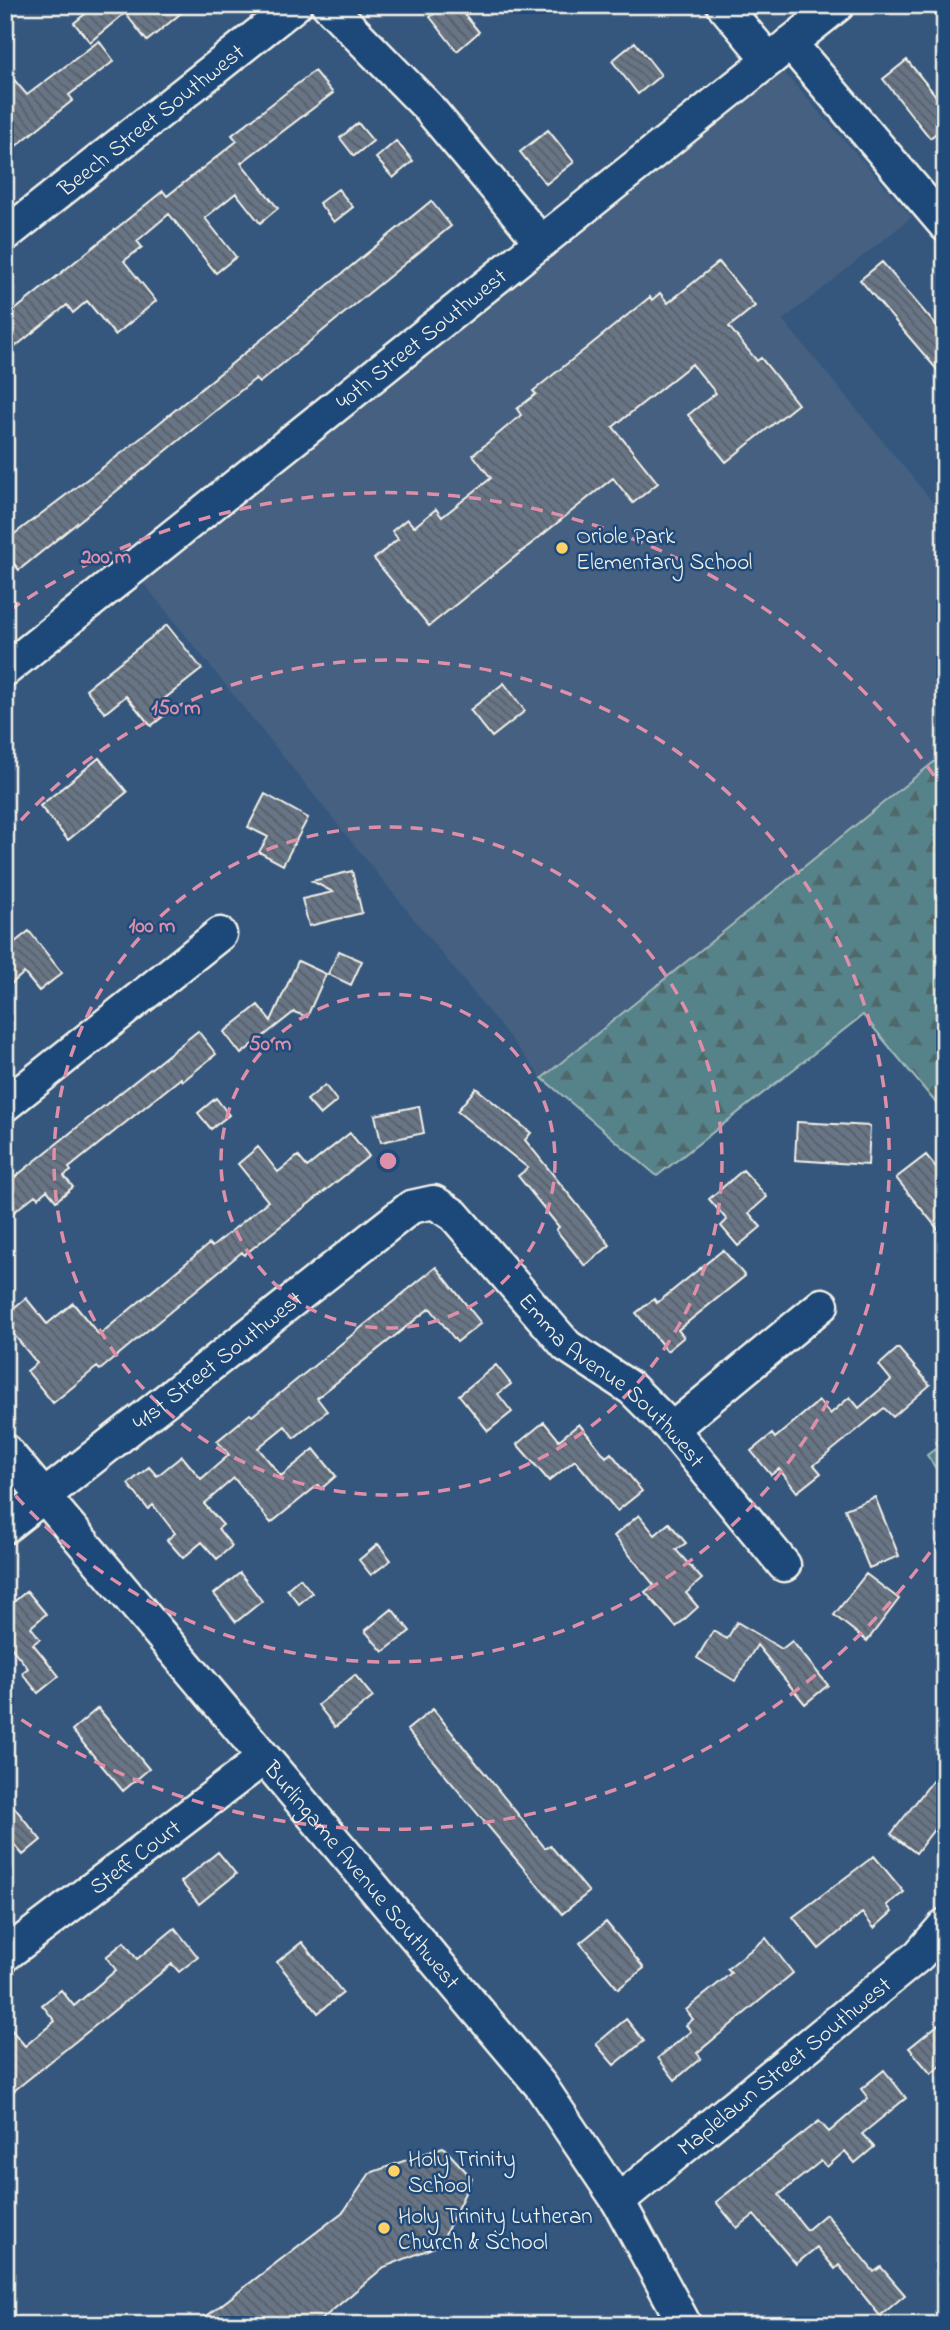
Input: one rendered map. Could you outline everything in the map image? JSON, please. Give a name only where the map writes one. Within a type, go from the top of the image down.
[{"type":"street","name":"Beech Street Southwest","points":[[5,235],[295,5]]},
{"type":"street","points":[[328,5],[427,106],[541,242]]},
{"type":"street","points":[[723,5],[780,51],[945,225]]},
{"type":"street","name":"40th Street Southwest","points":[[5,670],[838,5]]},
{"type":"street","points":[[5,1105],[220,934]]},
{"type":"street","name":"Emma Avenue Southwest","points":[[434,1202],[454,1215],[567,1346],[632,1390],[672,1429],[784,1565]]},
{"type":"street","name":"41st Street Southwest","points":[[5,1527],[411,1207],[434,1202]]},
{"type":"street","points":[[672,1429],[822,1306]]},
{"type":"street","name":"Burlingame Avenue Southwest","points":[[5,1450],[541,2086],[618,2201],[685,2325]]},
{"type":"street","name":"Steff Court","points":[[5,1955],[264,1758]]},
{"type":"street","name":"Maplelawn Street Southwest","points":[[618,2201],[919,1955],[945,1925]]},
{"type":"shaded area","name":"Oriole Park Elementary School","points":[[782,70],[912,217],[783,320],[945,517],[945,753],[542,1078],[140,579]]},
{"type":"green space","points":[[945,753],[945,1114],[863,1015],[657,1176],[542,1078]]},
{"type":"green space","points":[[945,1442],[945,1482],[927,1455]]},
{"type":"building","points":[[96,5],[191,5],[147,41],[125,13],[90,42],[74,23]]},
{"type":"building","points":[[445,5],[457,5],[479,32],[457,51],[430,17]]},
{"type":"building","points":[[99,41],[114,61],[69,95],[73,100],[5,155],[5,117],[14,110],[5,99],[5,69],[27,95]]},
{"type":"building","points":[[635,42],[661,75],[638,94],[612,61]]},
{"type":"building","points":[[907,60],[945,107],[945,126],[930,138],[883,79]]},
{"type":"building","points":[[314,71],[333,93],[241,163],[278,208],[260,223],[236,193],[205,218],[236,257],[216,273],[169,214],[137,241],[142,247],[124,261],[156,301],[115,335],[87,301],[73,313],[67,305],[5,355],[5,318],[163,191],[167,196],[237,141],[232,135]]},
{"type":"building","points":[[358,123],[373,141],[354,156],[340,138]]},
{"type":"building","points":[[548,130],[574,162],[546,184],[520,152]]},
{"type":"building","points":[[396,141],[413,161],[393,178],[376,158]]},
{"type":"building","points":[[338,189],[353,207],[334,222],[319,203]]},
{"type":"building","points":[[431,201],[451,226],[259,383],[255,379],[19,570],[5,553],[5,541],[131,446]]},
{"type":"building","points":[[719,262],[755,306],[729,327],[757,361],[761,358],[798,404],[726,462],[688,415],[716,393],[692,364],[613,427],[658,483],[633,503],[613,478],[429,626],[374,559],[398,539],[392,531],[407,519],[414,527],[436,509],[442,517],[491,478],[473,455],[521,415],[517,409],[536,394],[533,391],[650,297],[652,300],[660,293],[668,303]]},
{"type":"building","points":[[882,262],[945,336],[945,379],[860,280]]},
{"type":"building","points":[[167,625],[202,669],[163,700],[171,710],[151,726],[126,696],[105,713],[86,689]]},
{"type":"building","points":[[504,683],[525,711],[492,737],[470,710]]},
{"type":"building","points":[[99,758],[127,792],[68,840],[40,806]]},
{"type":"building","points":[[265,794],[308,818],[283,865],[259,852],[268,837],[248,827]]},
{"type":"building","points":[[352,871],[362,913],[309,926],[302,899],[333,892],[312,881]]},
{"type":"building","points":[[29,931],[62,973],[39,991],[24,973],[5,989],[5,950]]},
{"type":"building","points":[[339,951],[362,961],[351,985],[328,974]]},
{"type":"building","points":[[298,961],[326,974],[307,1017],[294,1012],[241,1054],[224,1032],[258,1005],[271,1021]]},
{"type":"building","points":[[198,1031],[216,1054],[183,1081],[181,1078],[69,1168],[71,1171],[64,1176],[73,1187],[56,1201],[47,1190],[38,1198],[35,1195],[5,1219],[5,1185]]},
{"type":"building","points":[[325,1085],[337,1101],[320,1115],[307,1100]]},
{"type":"building","points":[[476,1088],[531,1133],[525,1140],[610,1245],[585,1266],[556,1230],[559,1227],[518,1176],[528,1168],[457,1111]]},
{"type":"building","points":[[216,1098],[229,1115],[211,1129],[198,1113]]},
{"type":"building","points":[[419,1106],[424,1133],[381,1142],[375,1115]]},
{"type":"building","points":[[797,1122],[870,1126],[868,1165],[795,1160]]},
{"type":"building","points":[[350,1133],[369,1156],[244,1255],[242,1252],[100,1370],[97,1367],[53,1403],[27,1371],[37,1363],[5,1324],[5,1315],[26,1298],[47,1324],[73,1303],[99,1335],[209,1244],[212,1247],[268,1201],[238,1164],[258,1147],[278,1172],[298,1156],[307,1167]]},
{"type":"building","points":[[926,1155],[945,1178],[945,1238],[896,1178]]},
{"type":"building","points":[[743,1170],[767,1197],[749,1213],[761,1227],[738,1246],[721,1226],[727,1220],[709,1199]]},
{"type":"building","points":[[723,1250],[745,1276],[678,1330],[684,1337],[667,1351],[636,1313],[654,1299],[657,1303]]},
{"type":"building","points":[[436,1267],[481,1323],[457,1342],[430,1308],[317,1398],[327,1411],[294,1438],[285,1426],[258,1448],[281,1476],[314,1449],[336,1476],[321,1489],[318,1485],[271,1523],[234,1478],[204,1504],[223,1525],[218,1529],[232,1546],[217,1559],[202,1542],[183,1558],[167,1540],[175,1533],[153,1505],[148,1509],[128,1484],[149,1467],[157,1476],[182,1456],[201,1479],[229,1455],[217,1441],[250,1414],[252,1416]]},
{"type":"building","points":[[898,1348],[930,1385],[893,1417],[884,1408],[814,1465],[821,1473],[797,1492],[779,1469],[771,1475],[751,1451],[772,1434],[775,1438],[819,1401],[830,1414],[850,1397],[859,1408],[891,1380],[879,1365]]},
{"type":"building","points":[[496,1365],[511,1384],[498,1394],[512,1412],[488,1431],[459,1395]]},
{"type":"building","points":[[544,1422],[559,1440],[579,1424],[606,1457],[611,1453],[642,1491],[617,1511],[575,1460],[549,1481],[517,1444]]},
{"type":"building","points":[[875,1497],[899,1556],[869,1568],[845,1509]]},
{"type":"building","points":[[639,1515],[655,1535],[669,1523],[686,1543],[676,1550],[702,1579],[686,1593],[698,1607],[676,1627],[645,1592],[654,1585],[614,1536]]},
{"type":"building","points":[[378,1544],[391,1560],[371,1575],[359,1560]]},
{"type":"building","points":[[240,1573],[262,1601],[236,1622],[214,1594]]},
{"type":"building","points":[[866,1574],[899,1599],[867,1641],[834,1615]]},
{"type":"building","points":[[300,1578],[312,1593],[299,1604],[287,1589]]},
{"type":"building","points":[[27,1591],[46,1614],[31,1627],[40,1639],[33,1644],[59,1676],[38,1693],[22,1673],[28,1668],[5,1640],[5,1609]]},
{"type":"building","points":[[392,1609],[410,1631],[383,1652],[365,1631]]},
{"type":"building","points":[[737,1622],[782,1649],[792,1641],[828,1685],[805,1704],[757,1645],[735,1681],[697,1658],[713,1631],[727,1639]]},
{"type":"building","points":[[355,1675],[373,1697],[335,1727],[318,1705]]},
{"type":"building","points":[[98,1708],[149,1769],[123,1791],[72,1730]]},
{"type":"building","points":[[433,1709],[545,1848],[550,1845],[589,1892],[562,1914],[407,1730]]},
{"type":"building","points":[[945,1765],[945,1815],[916,1853],[891,1834]]},
{"type":"building","points":[[5,1796],[41,1840],[23,1855],[5,1834]]},
{"type":"building","points":[[218,1852],[236,1874],[199,1904],[181,1882]]},
{"type":"building","points":[[874,1856],[904,1892],[887,1905],[892,1912],[874,1928],[862,1913],[819,1949],[793,1917]]},
{"type":"building","points":[[606,1922],[644,1968],[618,1989],[580,1943]]},
{"type":"building","points":[[175,1928],[198,1957],[179,1972],[172,1964],[5,2098],[5,2022],[25,2046],[55,2021],[42,2005],[61,1990],[74,2006],[116,1970],[106,1957],[124,1942],[137,1959]]},
{"type":"building","points":[[766,1938],[793,1973],[697,2053],[701,2058],[675,2080],[658,2058],[691,2031],[686,2025],[693,2019],[686,2010],[731,1973],[727,1969]]},
{"type":"building","points":[[302,1942],[343,1993],[318,2013],[277,1962]]},
{"type":"building","points":[[626,2019],[644,2041],[614,2065],[596,2044]]},
{"type":"building","points":[[945,2019],[945,2062],[931,2074],[909,2048]]},
{"type":"building","points":[[884,2070],[906,2098],[862,2134],[874,2147],[855,2163],[845,2151],[827,2167],[821,2161],[779,2195],[807,2230],[826,2214],[874,2272],[881,2267],[905,2295],[880,2316],[839,2265],[835,2269],[817,2247],[796,2264],[754,2215],[737,2228],[716,2202],[819,2121],[829,2132],[868,2098],[861,2089]]},
{"type":"building","name":"Holy Trinity Lutheran Church & School","points":[[443,2147],[472,2178],[440,2245],[384,2267],[315,2325],[195,2325],[344,2211],[370,2173]]},
{"type":"place","name":"Oriole Park Elementary School","points":[[562,548]]},
{"type":"place","name":"Holy Trinity School","points":[[394,2171]]},
{"type":"place","name":"Holy Trinity Lutheran Church & School","points":[[384,2228]]}]
